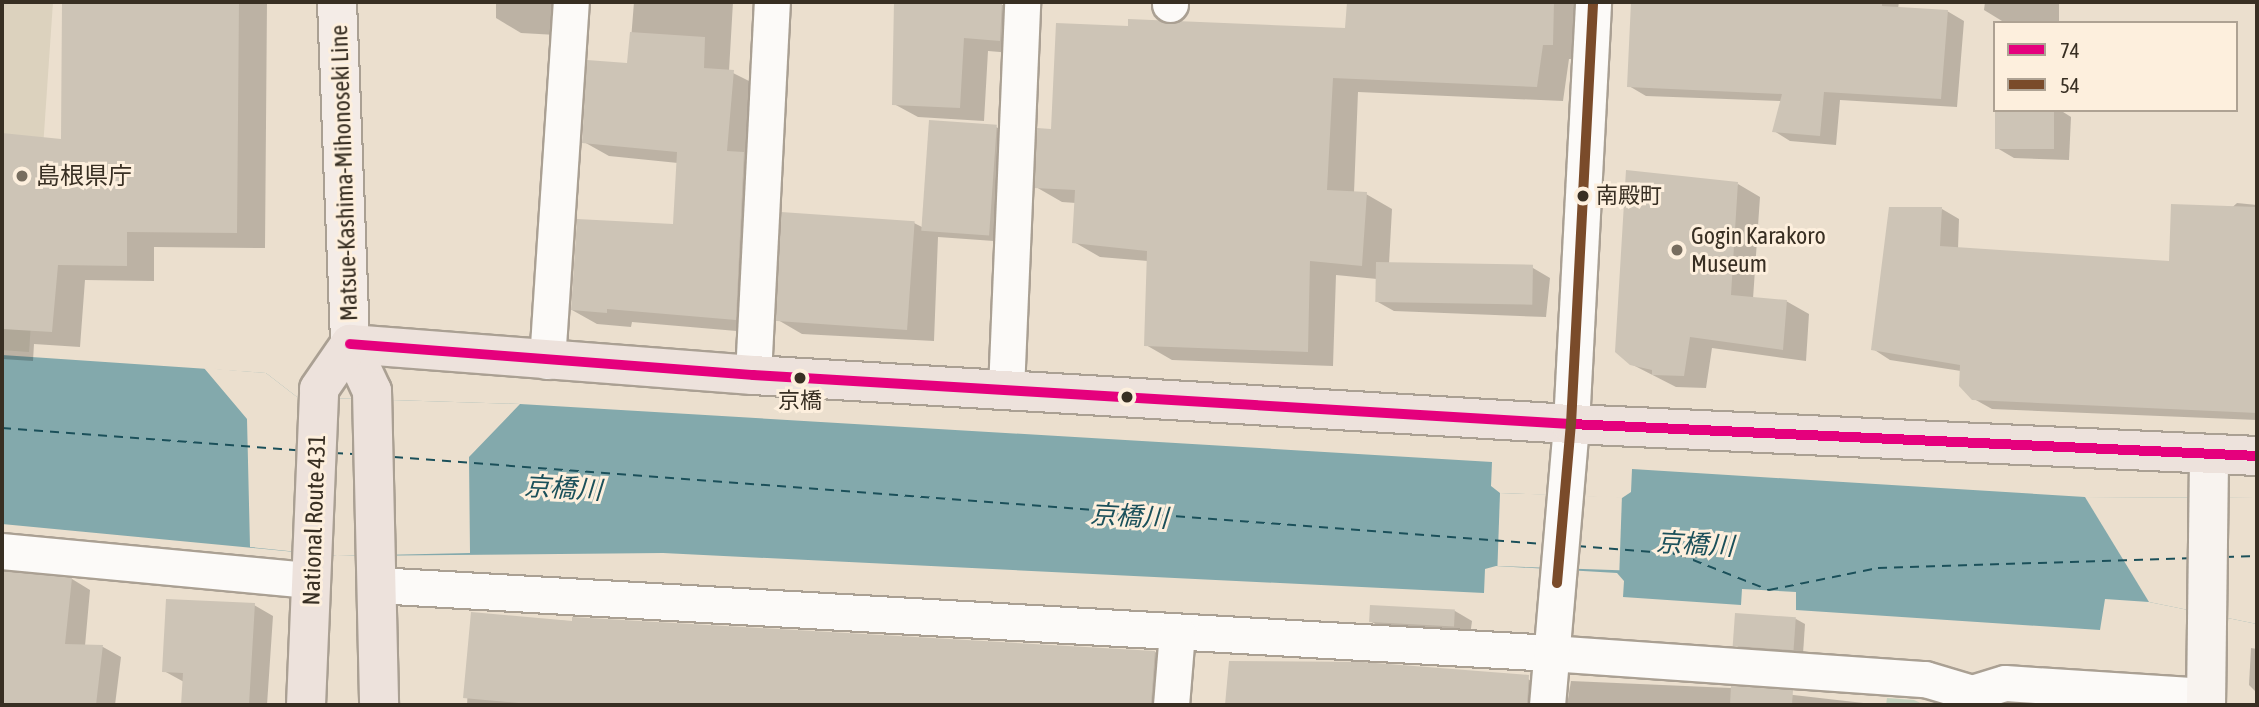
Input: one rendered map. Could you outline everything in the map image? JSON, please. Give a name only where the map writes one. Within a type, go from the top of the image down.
[{"type":"highway","points":[[350,345],[753,375],[1571,424],[2257,456]]},
{"type":"highway","points":[[350,345],[372,391],[379,705]]},
{"type":"highway","name":"National Route 431","points":[[306,705],[319,389],[350,345]]},
{"type":"main road","name":"Matsue-Kashima-Mihonoseki Line","points":[[337,2],[350,345]]},
{"type":"main road","points":[[2206,701],[2209,455]]},
{"type":"street","points":[[547,361],[571,2]]},
{"type":"street","points":[[753,375],[772,2]]},
{"type":"street","points":[[1006,390],[1023,2]]},
{"type":"street","points":[[1547,705],[1562,488],[1571,424],[1593,2]]},
{"type":"street","points":[[2,551],[311,570]]},
{"type":"street","points":[[376,574],[1177,632],[1550,653],[1925,679],[1972,693],[2005,682],[2206,701]]},
{"type":"street","points":[[1171,705],[1177,632]]},
{"type":"shaded area","name":"島根県庁","points":[[2,2],[53,2],[29,352],[2,350]]},
{"type":"green space","points":[[1887,698],[1914,700],[1925,705],[1886,705]]},
{"type":"water","name":"京橋川","points":[[2,355],[266,373],[297,397],[520,404],[1492,462],[1491,486],[1500,493],[1622,498],[1631,492],[1632,469],[2085,497],[2257,498],[2257,624],[2149,602],[2105,599],[2100,630],[1796,610],[1796,592],[1742,589],[1741,605],[1623,597],[1624,581],[1617,573],[1496,566],[1485,569],[1484,593],[663,553],[337,556],[2,524]]},
{"type":"pier","points":[[204,368],[266,373],[297,397],[520,404],[469,457],[470,553],[337,556],[250,547],[247,419]]},
{"type":"pier","points":[[1500,493],[1622,497],[1619,570],[1497,566]]},
{"type":"pier","points":[[2085,497],[2257,498],[2257,624],[2149,602]]},
{"type":"building","points":[[62,2],[239,2],[237,233],[127,232],[127,266],[58,265],[52,332],[2,329],[2,133],[61,139]]},
{"type":"building","points":[[894,2],[1002,2],[1000,41],[964,38],[960,108],[892,105]]},
{"type":"building","points":[[1347,2],[1554,2],[1553,45],[1543,45],[1537,87],[1333,78],[1327,190],[1367,192],[1362,266],[1310,261],[1308,352],[1144,346],[1147,251],[1072,243],[1075,190],[1034,188],[1037,128],[1051,129],[1056,23],[1128,26],[1128,19],[1345,28]]},
{"type":"building","points":[[1631,2],[1882,2],[1882,6],[1948,10],[1941,99],[1824,92],[1820,136],[1772,132],[1782,94],[1627,87]]},
{"type":"building","points":[[630,32],[705,37],[704,68],[734,70],[727,151],[744,152],[736,320],[607,309],[607,313],[571,310],[577,219],[673,224],[677,152],[582,143],[587,60],[627,63]]},
{"type":"building","points":[[1995,112],[2054,112],[2054,149],[1995,149]]},
{"type":"building","points":[[929,120],[997,125],[989,235],[921,231]]},
{"type":"building","name":"Gogin Karakoro Museum","points":[[1626,170],[1738,182],[1731,295],[1787,300],[1783,350],[1690,337],[1684,376],[1652,375],[1652,370],[1630,365],[1615,352]]},
{"type":"building","points":[[2171,204],[2257,207],[2257,413],[1972,400],[1959,386],[1960,365],[1871,350],[1889,207],[1942,207],[1940,246],[2169,261]]},
{"type":"building","points":[[781,212],[915,221],[907,330],[773,321]]},
{"type":"building","points":[[1376,262],[1533,265],[1532,305],[1375,302]]},
{"type":"building","points":[[2,571],[72,578],[65,644],[103,645],[96,705],[2,705]]},
{"type":"building","points":[[166,599],[255,603],[249,705],[181,705],[183,673],[162,672]]},
{"type":"building","points":[[1370,605],[1455,609],[1454,626],[1369,622]]},
{"type":"building","points":[[471,612],[572,621],[572,617],[1155,651],[1151,705],[540,705],[463,698]]},
{"type":"building","points":[[1735,613],[1796,617],[1794,650],[1733,646]]},
{"type":"building","points":[[1229,661],[1363,662],[1529,675],[1527,705],[1225,705]]},
{"type":"building","points":[[1731,686],[1793,690],[1792,705],[1730,705]]},
{"type":"ferry route","points":[[2,428],[297,450]]},
{"type":"ferry route","points":[[334,453],[353,454]]},
{"type":"ferry route","points":[[394,457],[1543,544]]},
{"type":"ferry route","points":[[1577,546],[1678,554],[1769,590],[1878,568],[2188,558]]},
{"type":"ferry route","points":[[2225,557],[2257,556]]},
{"type":"transit line","name":"54","points":[[1557,583],[1571,424],[1593,2]]},
{"type":"transit line","name":"74","points":[[350,344],[753,375],[1571,424],[2257,456]]},
{"type":"place","name":"島根県庁","points":[[22,176]]},
{"type":"place","name":"南殿町","points":[[1583,196]]},
{"type":"place","name":"Gogin Karakoro Museum","points":[[1677,250]]},
{"type":"place","name":"京橋","points":[[800,378]]}]
